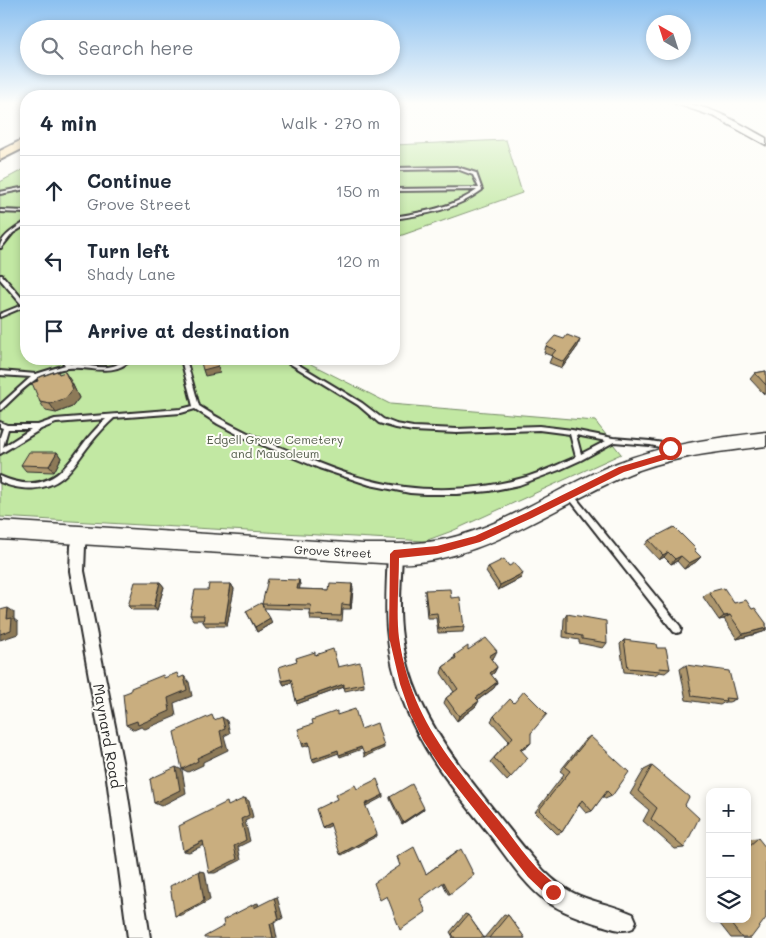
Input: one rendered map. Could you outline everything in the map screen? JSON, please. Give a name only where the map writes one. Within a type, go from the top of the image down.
[{"type":"highway","points":[[0,156],[17,147]]},
{"type":"street","name":"Grove Street","points":[[0,530],[394,554],[437,550],[477,539],[646,460],[677,453],[766,440]]},
{"type":"street","name":"Maynard Road","points":[[81,535],[78,546],[77,571],[115,771],[139,938]]},
{"type":"street","points":[[394,554],[394,637],[405,684],[427,736],[444,762],[532,872],[553,892],[574,905],[597,914],[626,921]]},
{"type":"lane","points":[[400,169],[462,169],[475,174],[481,189]]},
{"type":"lane","points":[[0,192],[20,189]]},
{"type":"lane","points":[[400,190],[481,189]]},
{"type":"lane","points":[[400,217],[450,207],[473,196],[481,189]]},
{"type":"lane","points":[[0,211],[20,212]]},
{"type":"lane","points":[[0,247],[12,232],[20,227]]},
{"type":"lane","points":[[0,276],[20,299]]},
{"type":"lane","points":[[0,316],[20,308]]},
{"type":"lane","points":[[0,373],[36,376],[72,365]]},
{"type":"lane","points":[[69,366],[102,370],[119,365]]},
{"type":"lane","points":[[184,365],[196,408],[222,424],[256,441],[317,465],[396,488],[431,491],[480,488],[519,482],[579,458],[613,440]]},
{"type":"lane","points":[[296,365],[360,404],[381,421],[396,426],[413,429],[448,430],[539,428],[613,440],[661,445],[677,453]]},
{"type":"lane","points":[[0,408],[36,376]]},
{"type":"lane","points":[[0,446],[3,425],[39,427],[71,419],[181,412],[196,408]]},
{"type":"lane","points":[[0,479],[4,482],[25,486],[43,485],[63,476],[90,439],[112,416]]},
{"type":"lane","points":[[0,452],[39,427]]},
{"type":"lane","points":[[572,432],[579,458]]},
{"type":"lane","points":[[570,495],[677,629]]},
{"type":"green space","points":[[400,147],[508,147],[522,193],[400,236]]},
{"type":"green space","name":"Edgell Grove Cemetery and Mausoleum","points":[[20,171],[20,365],[313,365],[390,404],[595,421],[621,454],[452,531],[425,541],[0,517],[0,182]]},
{"type":"building","points":[[567,335],[580,340],[564,362],[551,356],[556,350],[546,346],[555,336],[564,339]]},
{"type":"building","points":[[202,365],[218,365],[218,366],[203,370]]},
{"type":"building","points":[[57,371],[59,374],[65,372],[73,389],[66,398],[50,404],[40,402],[32,383],[38,381],[37,378]]},
{"type":"building","points":[[766,371],[766,385],[755,373]]},
{"type":"building","points":[[29,452],[57,452],[49,466],[21,465]]},
{"type":"building","points":[[674,527],[696,549],[694,550],[701,557],[689,563],[681,556],[675,559],[668,552],[663,555],[649,540]]},
{"type":"building","points":[[504,559],[509,566],[515,563],[523,573],[500,585],[488,567]]},
{"type":"building","points":[[268,579],[299,580],[297,589],[329,590],[330,583],[352,584],[350,605],[342,604],[341,616],[310,615],[311,605],[262,604]]},
{"type":"building","points":[[135,582],[160,582],[154,606],[128,606]]},
{"type":"building","points":[[209,584],[231,584],[225,622],[203,622],[204,615],[190,615],[195,590],[208,590]]},
{"type":"building","points":[[724,588],[734,603],[746,600],[752,609],[755,608],[766,623],[766,628],[743,634],[730,615],[724,616],[709,592]]},
{"type":"building","points":[[450,589],[451,598],[460,597],[464,627],[439,629],[437,613],[428,614],[425,590]]},
{"type":"building","points":[[261,603],[270,618],[255,627],[246,611]]},
{"type":"building","points":[[8,608],[7,619],[12,618],[11,630],[0,634],[0,610]]},
{"type":"building","points":[[567,614],[606,621],[607,643],[582,639],[582,636],[567,633]]},
{"type":"building","points":[[486,638],[497,651],[489,656],[497,667],[490,673],[497,682],[476,698],[479,701],[459,716],[446,698],[458,689],[443,667],[468,646],[468,650]]},
{"type":"building","points":[[624,640],[656,644],[657,648],[666,648],[670,669],[659,668],[660,671],[628,668]]},
{"type":"building","points":[[333,649],[338,667],[360,662],[364,684],[344,688],[344,684],[296,701],[291,679],[282,681],[279,667],[297,661],[296,658],[315,652],[315,655]]},
{"type":"building","points":[[686,665],[729,671],[736,699],[725,698],[726,701],[692,696]]},
{"type":"building","points":[[177,673],[179,678],[184,676],[187,690],[168,698],[170,711],[138,725],[137,721],[126,725],[123,694],[131,691],[131,688],[163,675],[164,678]]},
{"type":"building","points":[[524,691],[547,714],[531,733],[531,743],[520,749],[528,758],[511,777],[494,758],[513,737],[494,716],[510,699],[514,703]]},
{"type":"building","points":[[355,709],[361,729],[377,723],[384,746],[364,754],[361,747],[339,755],[338,750],[312,759],[309,742],[302,744],[298,729],[313,724],[312,720],[337,711],[337,715]]},
{"type":"building","points":[[212,715],[214,720],[222,717],[225,729],[220,731],[223,746],[197,758],[198,761],[182,769],[174,732]]},
{"type":"building","points":[[590,736],[629,772],[612,796],[607,791],[592,811],[582,800],[562,832],[539,810],[570,771],[565,767]]},
{"type":"building","points":[[652,766],[689,797],[685,805],[699,818],[684,848],[651,819],[657,808],[638,791]]},
{"type":"building","points":[[176,767],[180,790],[154,803],[150,779]]},
{"type":"building","points":[[377,779],[383,795],[365,804],[377,834],[340,854],[330,823],[322,827],[316,809],[337,799],[335,795],[355,785],[357,789]]},
{"type":"building","points":[[412,784],[424,808],[403,822],[390,797]]},
{"type":"building","points":[[245,798],[249,815],[241,819],[246,840],[234,846],[237,859],[209,873],[203,841],[183,851],[179,826],[227,802],[228,806]]},
{"type":"building","points":[[758,838],[766,848],[766,918],[751,938],[742,938],[730,923],[751,923],[751,844]]},
{"type":"building","points":[[414,847],[426,874],[461,849],[474,875],[450,894],[444,882],[420,899],[426,912],[400,930],[387,896],[380,900],[374,883],[401,865],[397,857]]},
{"type":"building","points":[[199,871],[204,901],[175,916],[170,886]]},
{"type":"building","points":[[274,898],[279,919],[270,924],[273,938],[204,938],[224,926],[223,920],[254,904],[254,908]]},
{"type":"building","points":[[468,915],[484,938],[455,938],[452,934]]},
{"type":"building","points":[[508,915],[525,938],[489,938]]},
{"type":"route","points":[[553,892],[532,872],[444,762],[427,736],[414,709],[405,684],[394,637],[394,554],[437,550],[498,531],[638,463],[677,453],[670,448]]}]
